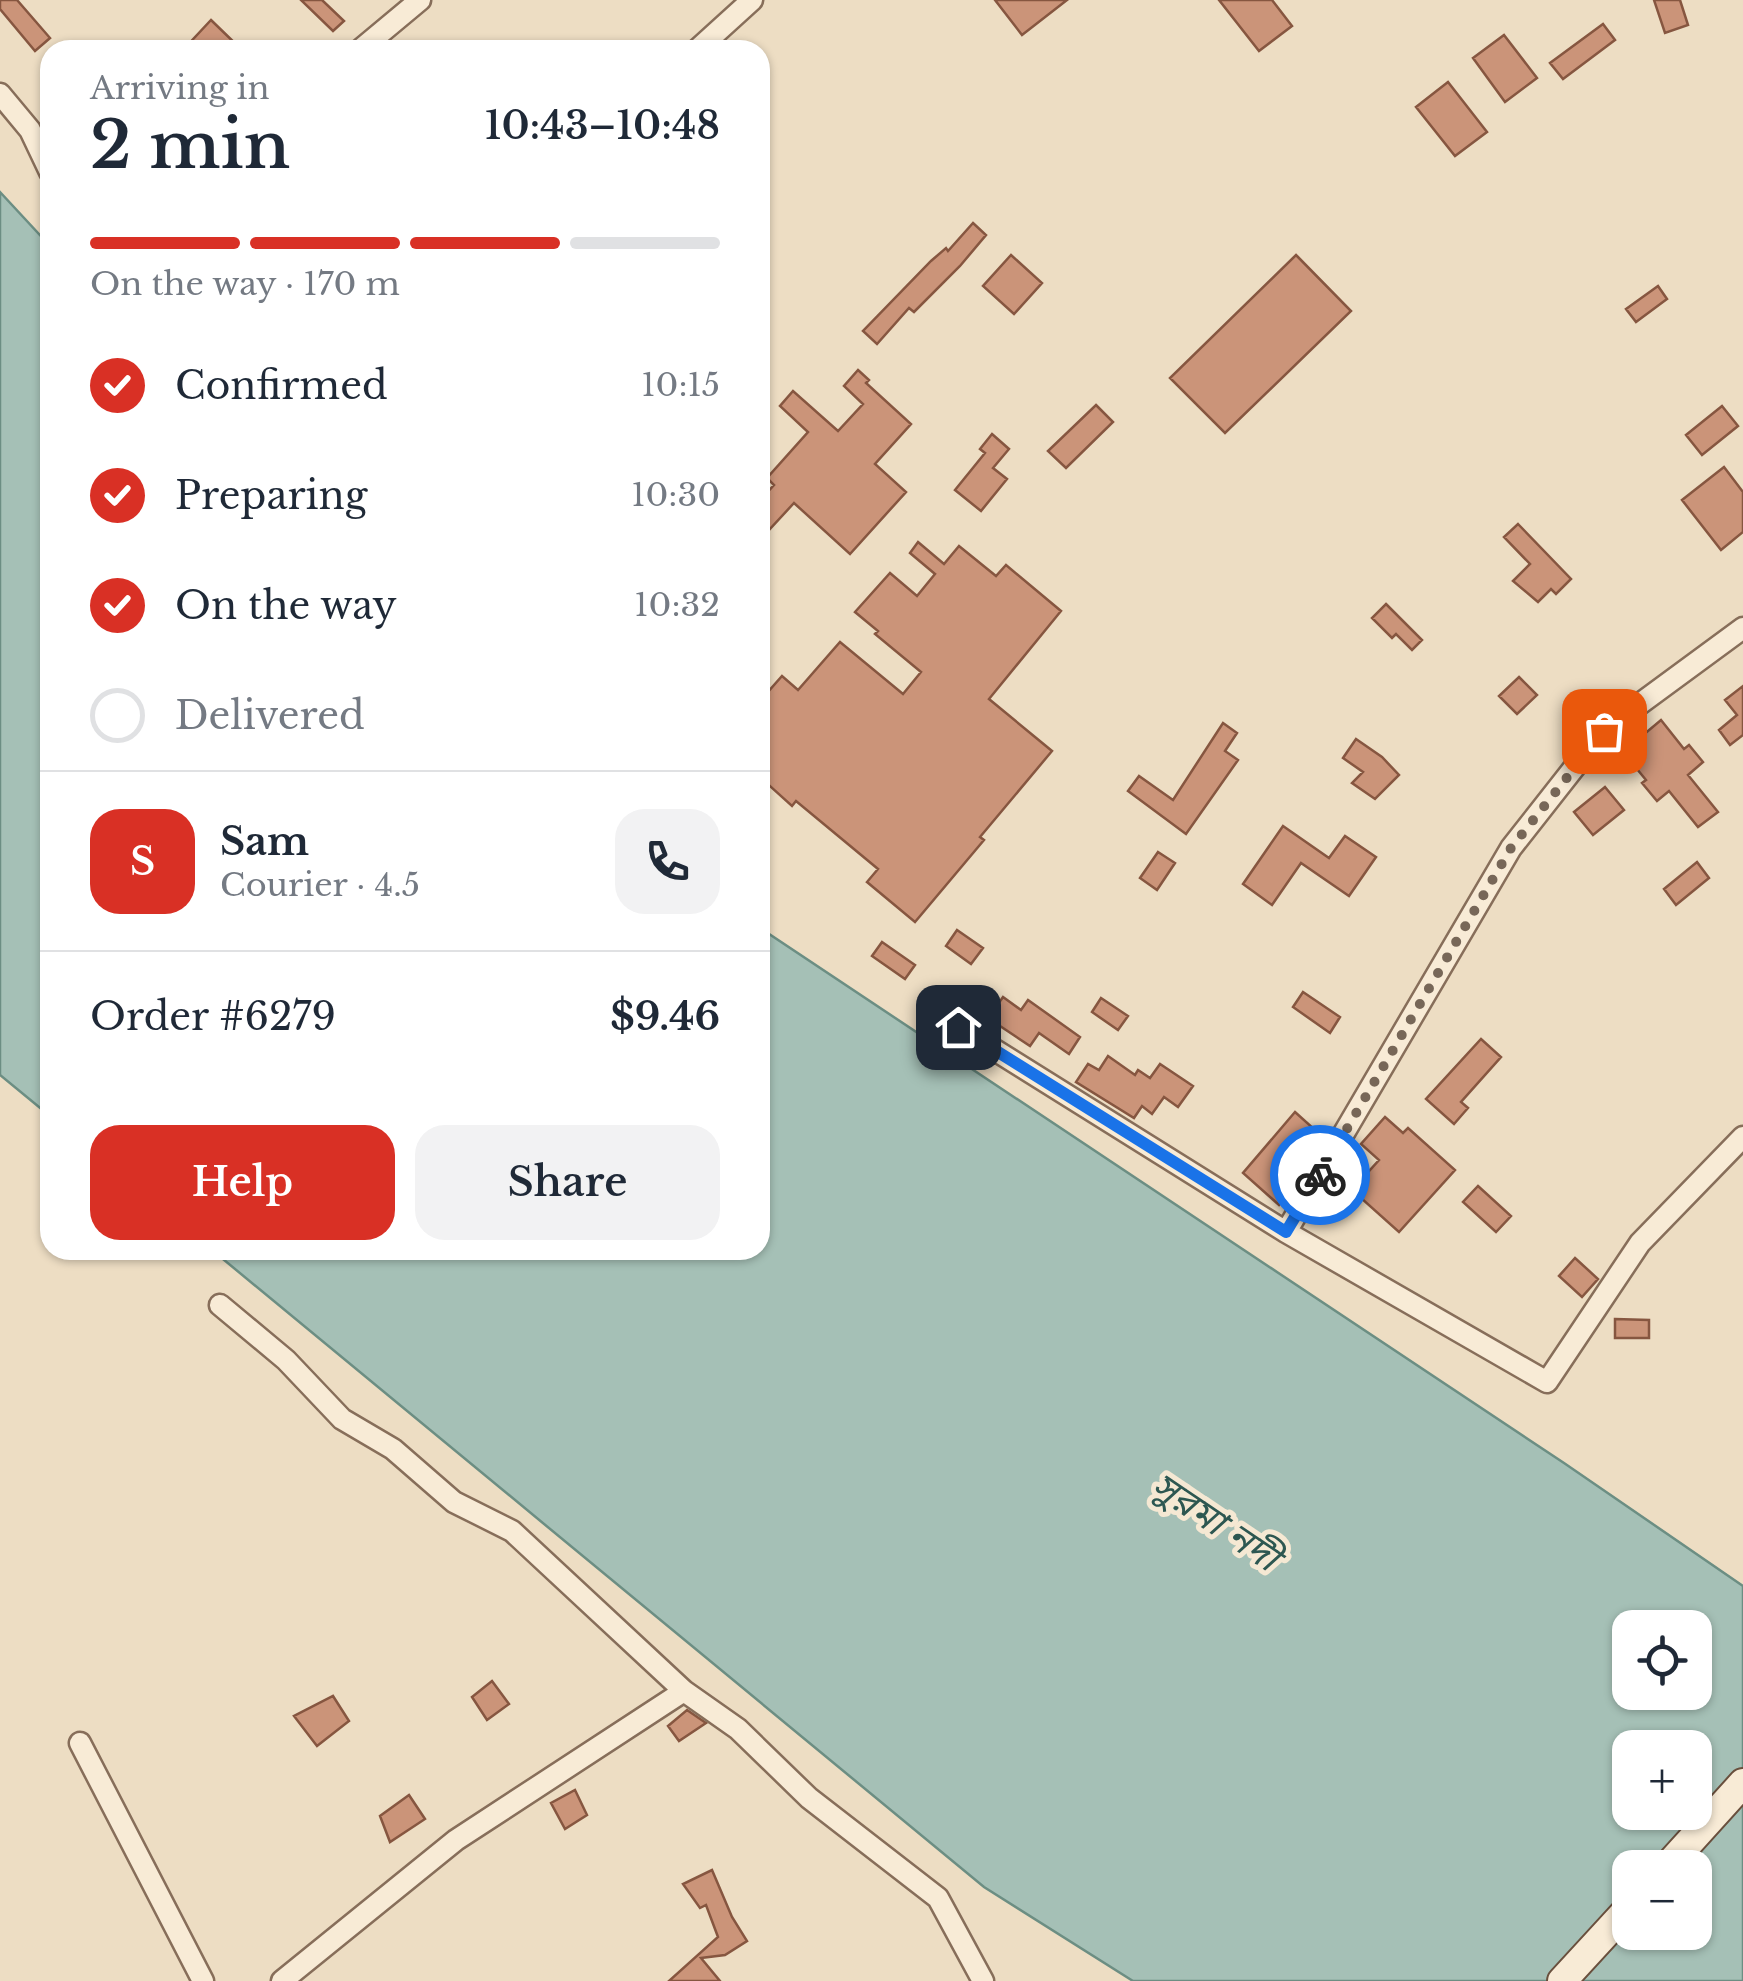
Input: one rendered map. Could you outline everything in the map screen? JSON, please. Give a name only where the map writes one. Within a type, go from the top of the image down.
[{"type":"main road","points":[[1682,1850],[1743,1783]]},
{"type":"main road","points":[[1562,1981],[1612,1927]]},
{"type":"street","points":[[372,40],[420,0]]},
{"type":"street","points":[[708,40],[752,0]]},
{"type":"street","points":[[0,94],[30,130],[40,151]]},
{"type":"street","points":[[1286,1232],[1511,848],[1604,731],[1743,628]]},
{"type":"street","points":[[958,1027],[1286,1232],[1547,1382],[1640,1243],[1743,1137]]},
{"type":"street","points":[[220,1305],[286,1360],[342,1419],[393,1449],[454,1502],[512,1531],[684,1691],[738,1729],[809,1798],[938,1898],[983,1981]]},
{"type":"street","points":[[282,1981],[456,1840],[684,1691]]},
{"type":"street","points":[[80,1743],[203,1981]]},
{"type":"water","points":[[0,192],[40,235],[40,1108],[0,1075]]},
{"type":"water","name":"সুরমা নদী","points":[[770,935],[1743,1586],[1743,1981],[1133,1981],[984,1887],[224,1260],[770,1260]]},
{"type":"building","points":[[0,0],[17,0],[50,38],[40,40],[35,51],[0,9]]},
{"type":"building","points":[[301,0],[322,0],[344,21],[333,31]]},
{"type":"building","points":[[995,0],[1067,0],[1022,35]]},
{"type":"building","points":[[1219,0],[1272,0],[1292,26],[1259,51]]},
{"type":"building","points":[[1654,0],[1680,0],[1688,25],[1665,33]]},
{"type":"building","points":[[211,20],[232,40],[192,40]]},
{"type":"building","points":[[1603,24],[1615,40],[1563,79],[1550,63]]},
{"type":"building","points":[[1504,35],[1537,78],[1505,102],[1473,58]]},
{"type":"building","points":[[1448,82],[1487,132],[1455,156],[1416,107]]},
{"type":"building","points":[[973,223],[986,235],[914,312],[909,308],[877,344],[863,331]]},
{"type":"building","points":[[1011,255],[1042,283],[1014,314],[983,286]]},
{"type":"building","points":[[1296,255],[1351,311],[1225,433],[1170,378]]},
{"type":"building","points":[[1658,286],[1667,299],[1636,322],[1626,309]]},
{"type":"building","points":[[858,370],[869,380],[866,383],[911,424],[875,464],[906,492],[850,554],[794,503],[770,529],[770,489],[774,485],[770,475],[808,432],[780,406],[793,391],[838,431],[863,404],[844,386]]},
{"type":"building","points":[[1096,405],[1113,422],[1066,468],[1048,451]]},
{"type":"building","points":[[1722,406],[1738,426],[1702,455],[1686,435]]},
{"type":"building","points":[[992,434],[1009,449],[993,468],[1007,479],[981,511],[955,490],[985,453],[980,449]]},
{"type":"building","points":[[1724,467],[1743,492],[1743,532],[1721,550],[1682,500]]},
{"type":"building","points":[[1518,524],[1571,579],[1556,594],[1551,589],[1538,602],[1513,581],[1530,564],[1504,537]]},
{"type":"building","points":[[918,542],[944,564],[959,546],[996,576],[1006,565],[1061,611],[989,699],[1052,751],[915,922],[867,882],[878,869],[796,801],[792,806],[770,786],[770,690],[782,676],[798,690],[840,642],[903,694],[921,672],[855,612],[890,573],[917,596],[935,574],[910,553]]},
{"type":"building","points":[[1386,604],[1422,640],[1412,650],[1396,634],[1392,638],[1372,618]]},
{"type":"building","points":[[1519,677],[1537,695],[1517,714],[1499,696]]},
{"type":"building","points":[[1743,686],[1743,735],[1730,745],[1719,730],[1737,715],[1725,700]]},
{"type":"building","points":[[1661,720],[1684,749],[1689,745],[1703,762],[1688,775],[1718,812],[1698,827],[1669,791],[1657,801],[1623,752]]},
{"type":"building","points":[[1223,723],[1237,733],[1225,751],[1238,760],[1186,834],[1128,791],[1139,776],[1173,800]]},
{"type":"building","points":[[1356,739],[1399,775],[1375,799],[1352,783],[1363,772],[1343,758]]},
{"type":"building","points":[[1605,787],[1624,810],[1593,835],[1574,812]]},
{"type":"building","points":[[1283,826],[1329,858],[1345,836],[1376,857],[1349,896],[1301,863],[1272,905],[1243,884]]},
{"type":"building","points":[[1158,852],[1175,863],[1157,890],[1140,878]]},
{"type":"building","points":[[1697,862],[1709,878],[1676,905],[1664,889]]},
{"type":"building","points":[[957,930],[983,948],[971,964],[946,946]]},
{"type":"building","points":[[882,942],[915,965],[905,979],[872,956]]},
{"type":"building","points":[[1303,992],[1340,1017],[1330,1033],[1293,1007]]},
{"type":"building","points":[[1003,997],[1021,1010],[1028,1000],[1080,1037],[1069,1054],[1039,1033],[1030,1046],[988,1018]]},
{"type":"building","points":[[1101,998],[1128,1016],[1118,1030],[1092,1012]]},
{"type":"building","points":[[1481,1039],[1501,1057],[1461,1102],[1468,1108],[1454,1124],[1426,1099]]},
{"type":"building","points":[[1108,1056],[1135,1075],[1138,1070],[1150,1078],[1160,1064],[1193,1086],[1178,1107],[1164,1097],[1152,1114],[1142,1106],[1134,1118],[1076,1082],[1088,1064],[1099,1070]]},
{"type":"building","points":[[1295,1112],[1314,1129],[1278,1169],[1296,1186],[1279,1205],[1243,1173]]},
{"type":"building","points":[[1385,1117],[1403,1133],[1408,1128],[1455,1170],[1399,1232],[1352,1190],[1379,1160],[1361,1144]]},
{"type":"building","points":[[1478,1186],[1511,1216],[1496,1232],[1463,1202]]},
{"type":"building","points":[[1575,1258],[1598,1279],[1582,1297],[1559,1276]]},
{"type":"building","points":[[1615,1319],[1649,1320],[1649,1338],[1615,1338]]},
{"type":"building","points":[[492,1681],[509,1704],[487,1720],[472,1697]]},
{"type":"building","points":[[333,1696],[349,1721],[317,1746],[294,1716]]},
{"type":"building","points":[[687,1710],[706,1723],[679,1741],[668,1726]]},
{"type":"building","points":[[575,1790],[587,1815],[565,1829],[551,1803]]},
{"type":"building","points":[[409,1795],[425,1819],[390,1842],[380,1816]]},
{"type":"building","points":[[712,1870],[747,1941],[725,1955],[701,1958],[720,1981],[669,1981],[718,1937],[706,1905],[700,1908],[683,1884]]},
{"type":"way so far","points":[[1320,1175],[1511,848],[1604,731]]},
{"type":"route","points":[[958,1027],[1286,1232],[1320,1175]]}]
